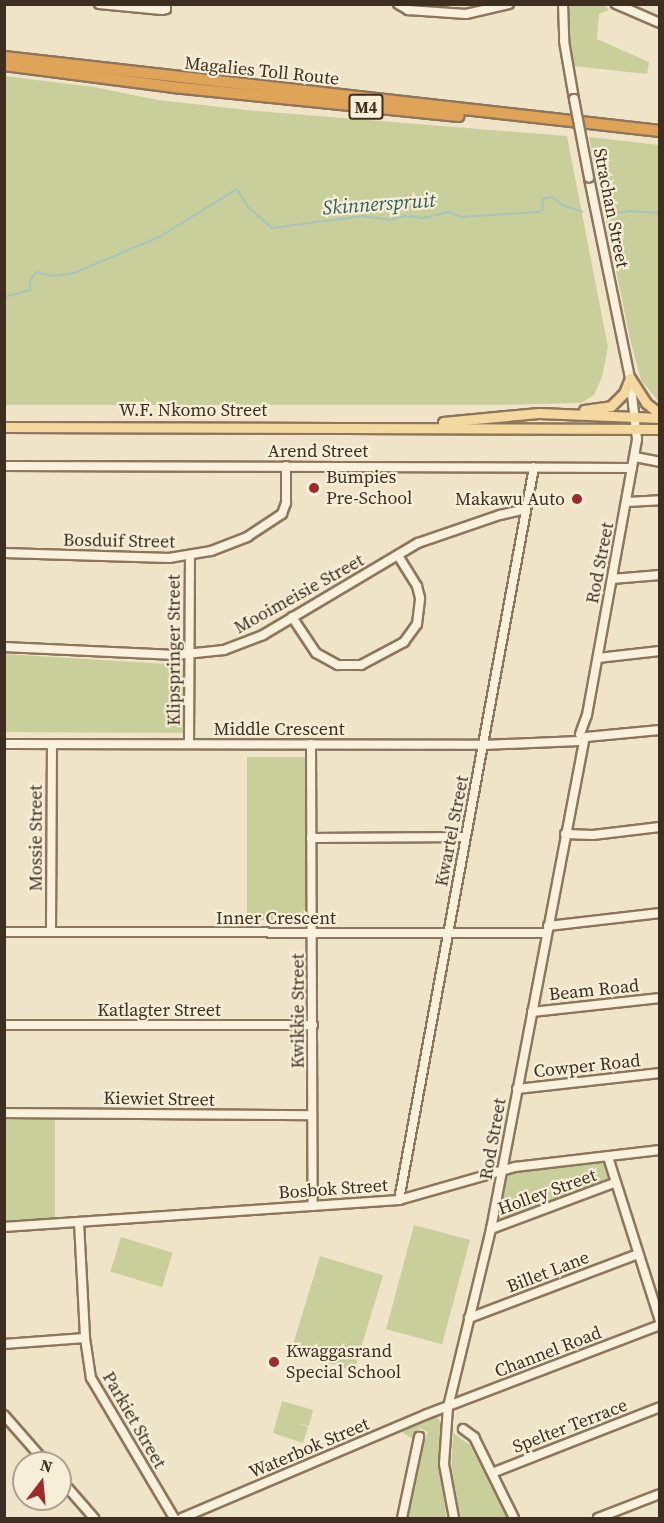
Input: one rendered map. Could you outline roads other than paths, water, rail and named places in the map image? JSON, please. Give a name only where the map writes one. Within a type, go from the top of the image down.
[{"type":"highway","name":"Magalies Toll Route","points":[[4,57],[660,130]]},
{"type":"highway","name":"Magalies Toll Route","points":[[4,65],[173,87],[660,138]]},
{"type":"main road","points":[[539,414],[611,406],[624,393],[630,378]]},
{"type":"main road","points":[[630,378],[646,403],[660,416]]},
{"type":"main road","name":"W.F. Nkomo Street","points":[[381,427],[539,414],[660,416]]},
{"type":"main road","name":"W.F. Nkomo Street","points":[[4,427],[660,429]]},
{"type":"street","points":[[99,4],[162,10],[166,9],[166,4]]},
{"type":"street","points":[[398,4],[408,10],[466,14],[509,4]]},
{"type":"street","name":"Strachan Street","points":[[562,4],[564,41],[574,99],[630,378],[635,416]]},
{"type":"street","points":[[616,4],[660,23]]},
{"type":"street","name":"Rod Street","points":[[454,1518],[444,1464],[448,1407],[491,1229],[548,929],[635,457],[637,428],[635,416]]},
{"type":"street","points":[[635,457],[660,462]]},
{"type":"street","name":"Arend Street","points":[[4,466],[632,468]]},
{"type":"street","name":"Bosduif Street","points":[[4,553],[190,556],[247,537],[279,516],[286,503],[286,466]]},
{"type":"street","name":"Kwartel Street","points":[[399,1200],[534,467]]},
{"type":"street","points":[[627,502],[660,500]]},
{"type":"street","name":"Mooimeisie Street","points":[[4,647],[188,655],[238,646],[429,539],[525,509]]},
{"type":"street","points":[[292,617],[316,653],[331,663],[345,666],[362,664],[404,642],[417,624],[420,598],[417,586],[398,555]]},
{"type":"street","name":"Klipspringer Street","points":[[189,744],[190,556]]},
{"type":"street","points":[[612,579],[660,575]]},
{"type":"street","points":[[598,658],[660,651]]},
{"type":"street","name":"Middle Crescent","points":[[4,744],[483,745],[553,743],[660,730]]},
{"type":"street","name":"Kwikkie Street","points":[[311,744],[313,1206]]},
{"type":"street","name":"Mossie Street","points":[[51,932],[52,745]]},
{"type":"street","points":[[565,834],[593,835],[660,827]]},
{"type":"street","points":[[311,838],[465,837]]},
{"type":"street","name":"Inner Crescent","points":[[4,932],[448,933],[548,929],[660,913]]},
{"type":"street","name":"Beam Road","points":[[532,1012],[660,998]]},
{"type":"street","name":"Katlagter Street","points":[[4,1025],[313,1025]]},
{"type":"street","name":"Cowper Road","points":[[517,1089],[660,1072]]},
{"type":"street","name":"Kiewiet Street","points":[[4,1113],[312,1114]]},
{"type":"street","name":"Bosbok Street","points":[[4,1227],[399,1200],[515,1167],[660,1150]]},
{"type":"street","points":[[608,1156],[614,1183],[660,1323]]},
{"type":"street","name":"Holley Street","points":[[491,1229],[614,1183]]},
{"type":"street","name":"Parkiet Street","points":[[79,1222],[85,1338],[92,1378],[174,1518]]},
{"type":"street","name":"Billet Lane","points":[[469,1318],[638,1254]]},
{"type":"street","name":"Channel Road","points":[[448,1407],[660,1323]]},
{"type":"street","points":[[4,1344],[85,1338]]},
{"type":"street","name":"Waterbok Street","points":[[182,1518],[394,1427],[448,1407]]},
{"type":"street","name":"Spelter Terrace","points":[[492,1473],[660,1407]]},
{"type":"street","points":[[4,1414],[36,1451]]},
{"type":"street","points":[[463,1429],[474,1437],[514,1518]]},
{"type":"street","points":[[402,1518],[419,1437]]},
{"type":"street","points":[[72,1493],[94,1518]]},
{"type":"street","points":[[598,1518],[660,1494]]},
{"type":"waterway","name":"Skinnerspruit","points":[[4,297],[30,290],[30,280],[36,272],[52,276],[74,273],[159,237],[237,189],[248,207],[272,228],[362,216],[390,220],[405,216],[424,218],[448,212],[461,217],[539,212],[542,210],[543,199],[552,197],[564,206],[582,211]]},
{"type":"waterway","name":"Skinnerspruit","points":[[613,214],[630,211],[660,213]]},
{"type":"place","name":"Bumpies Pre-School","points":[[314,488]]},
{"type":"place","name":"Makawu Auto","points":[[577,499]]},
{"type":"place","name":"Kwaggasrand Special School","points":[[274,1362]]}]
